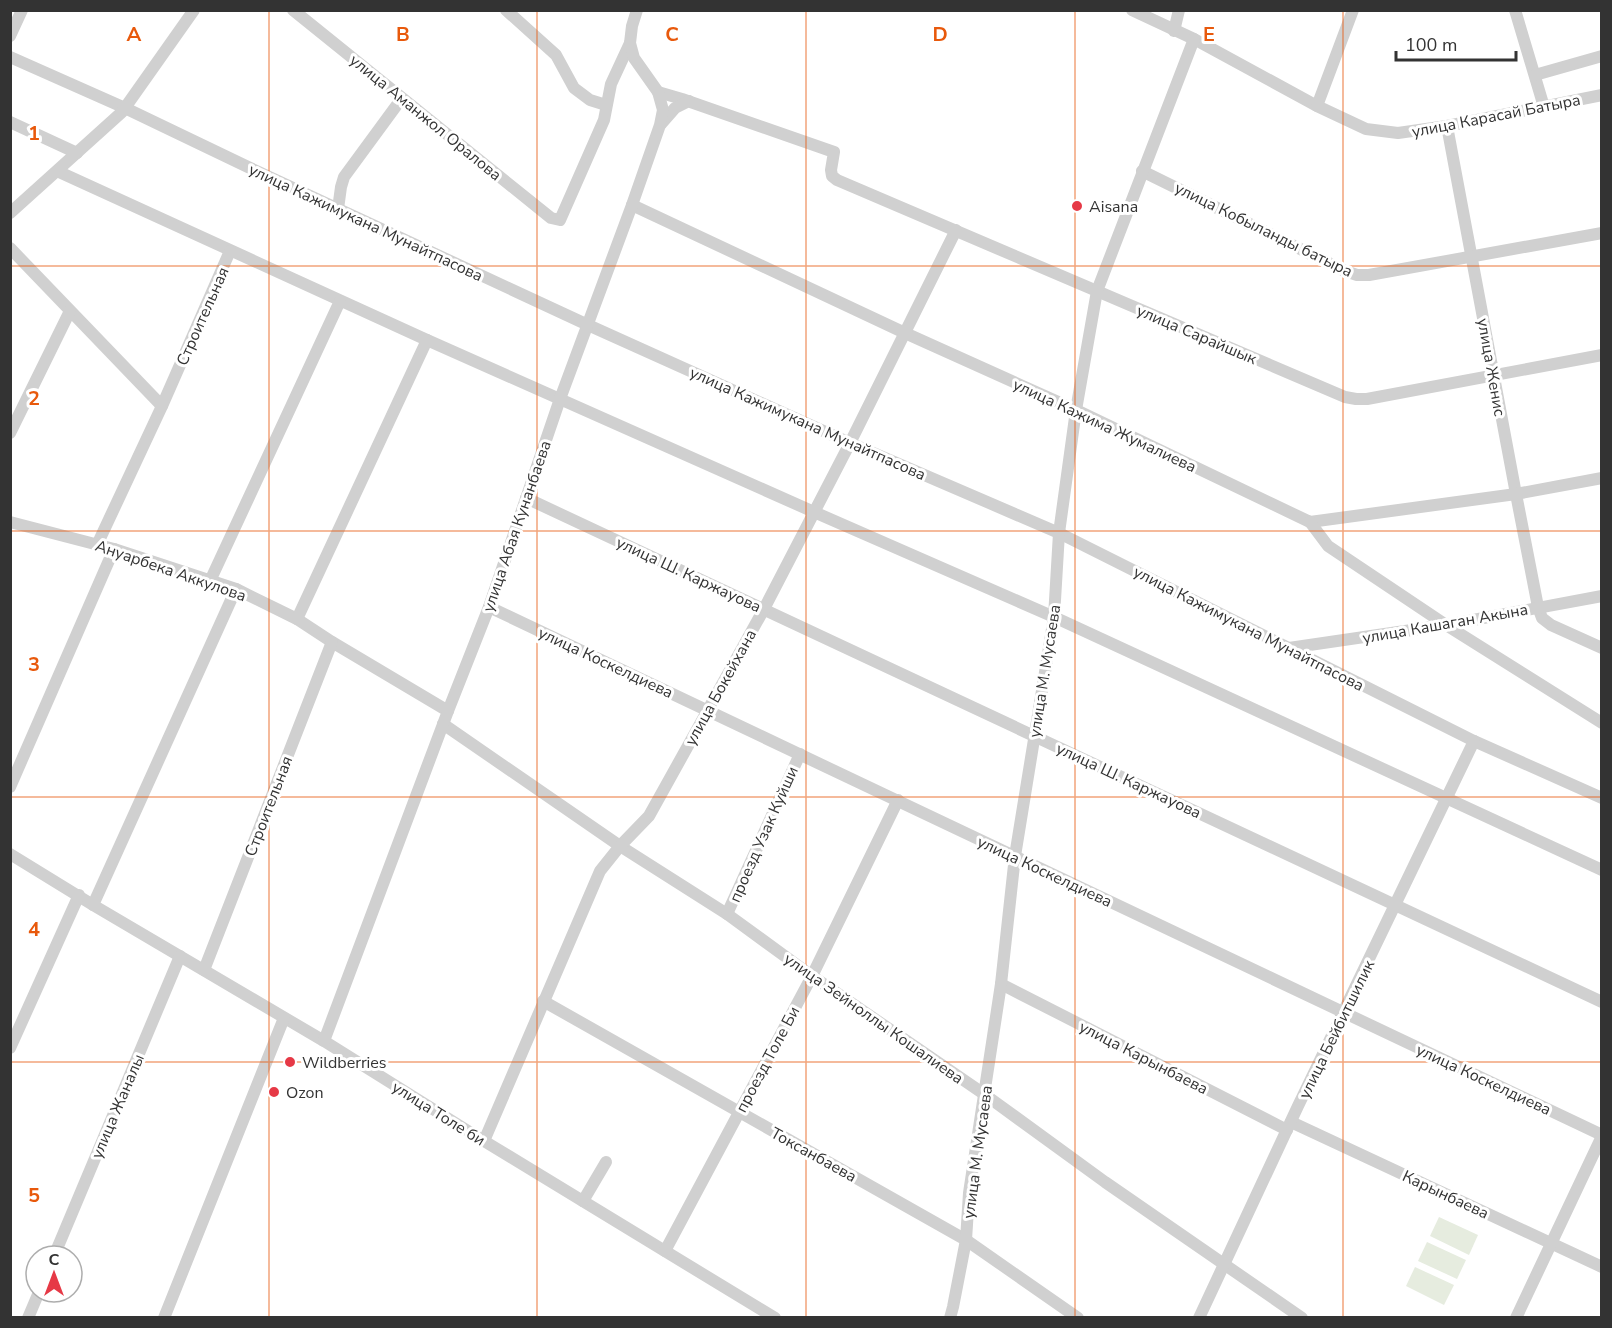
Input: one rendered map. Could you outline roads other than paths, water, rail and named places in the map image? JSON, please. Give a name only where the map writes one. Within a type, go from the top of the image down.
[{"type":"street","points":[[10,36],[22,10]]},
{"type":"street","points":[[10,213],[125,108],[194,10]]},
{"type":"street","name":"улица Аманжол Оралова","points":[[293,10],[551,218],[560,220],[604,120],[606,105]]},
{"type":"street","points":[[506,10],[556,55],[574,88],[590,100],[606,105],[611,84],[630,43],[637,10]]},
{"type":"street","name":"улица Карасай Батыра","points":[[1132,10],[1194,39],[1317,106],[1366,129],[1398,133],[1447,126],[1602,95]]},
{"type":"street","points":[[1174,31],[1179,10]]},
{"type":"street","points":[[1317,106],[1353,10]]},
{"type":"street","points":[[1515,10],[1544,107]]},
{"type":"street","name":"улица М. Мусаева","points":[[950,1317],[966,1240],[969,1192],[1001,984],[1015,856],[1054,617],[1059,533],[1076,410],[1097,291],[1194,39]]},
{"type":"street","name":"улица Абая Кунанбаева","points":[[324,1041],[489,607],[560,399],[660,125],[663,110],[658,92],[634,58],[630,43]]},
{"type":"street","points":[[1535,75],[1602,56]]},
{"type":"street","name":"улица Кажимукана Мунайтпасова","points":[[10,57],[125,108],[588,325],[850,443],[1059,533],[1474,741],[1602,798]]},
{"type":"street","points":[[658,92],[689,101]]},
{"type":"street","points":[[338,209],[344,177],[402,98]]},
{"type":"street","points":[[660,125],[675,108],[689,101]]},
{"type":"street","name":"улица Сарайшык","points":[[689,101],[834,152],[831,170],[832,176],[837,180],[1345,397],[1367,399],[1602,355]]},
{"type":"street","points":[[10,122],[77,153]]},
{"type":"street","name":"улица Женис","points":[[1447,126],[1538,607]]},
{"type":"street","points":[[57,171],[427,340],[1054,617],[1602,870]]},
{"type":"street","name":"улица Кобыланды батыра","points":[[1142,171],[1357,275],[1369,275],[1602,233]]},
{"type":"street","name":"улица Кажима Жумалиева","points":[[632,205],[904,333],[1076,410],[1310,522]]},
{"type":"street","name":"улица Бокейхана","points":[[483,1141],[600,871],[649,816],[764,609],[956,230]]},
{"type":"street","points":[[10,248],[162,406]]},
{"type":"street","name":"Строительная","points":[[97,544],[162,406],[230,251]]},
{"type":"street","points":[[210,581],[340,300]]},
{"type":"street","points":[[10,433],[70,311]]},
{"type":"street","points":[[297,619],[427,340]]},
{"type":"street","points":[[1602,478],[1516,494],[1310,522],[1328,546],[1446,625],[1602,723]]},
{"type":"street","name":"улица Ш. Каржауова","points":[[526,498],[1602,1002]]},
{"type":"street","name":"Ануарбека Аккулова","points":[[10,522],[114,549],[236,590],[297,619],[448,711]]},
{"type":"street","points":[[10,787],[114,549]]},
{"type":"street","points":[[93,904],[236,590]]},
{"type":"street","name":"улица Кашаган Акына","points":[[1289,648],[1446,625],[1602,596]]},
{"type":"street","name":"улица Коскелдиева","points":[[489,607],[1602,1136]]},
{"type":"street","points":[[1538,607],[1542,618],[1551,625],[1602,648]]},
{"type":"street","name":"Строительная","points":[[204,970],[332,642]]},
{"type":"street","name":"улица Зейноллы Кошалиева","points":[[443,724],[620,846],[727,914],[812,976],[984,1094],[1105,1182],[1302,1317]]},
{"type":"street","name":"улица Бейбитшилик","points":[[1199,1317],[1474,741]]},
{"type":"street","name":"проезд Узак Куйши","points":[[727,914],[800,754]]},
{"type":"street","name":"проезд Толе Би","points":[[665,1251],[812,976],[898,800]]},
{"type":"street","name":"улица Толе би","points":[[10,854],[324,1041],[483,1141],[775,1317]]},
{"type":"street","points":[[10,1048],[80,895]]},
{"type":"street","name":"улица Жаналы","points":[[59,1244],[180,956]]},
{"type":"street","name":"улица Карынбаева","points":[[1001,984],[1289,1126]]},
{"type":"street","name":"Токсанбаева","points":[[543,1001],[966,1240],[1078,1317]]},
{"type":"street","points":[[164,1317],[284,1018]]},
{"type":"street","name":"Карынбаева","points":[[1289,1126],[1602,1267]]},
{"type":"street","points":[[1516,1317],[1602,1136]]},
{"type":"street","points":[[583,1201],[606,1162]]},
{"type":"place","name":"Aisana","points":[[1077,206]]},
{"type":"place","name":"Wildberries","points":[[290,1062]]},
{"type":"place","name":"Ozon","points":[[274,1092]]}]
